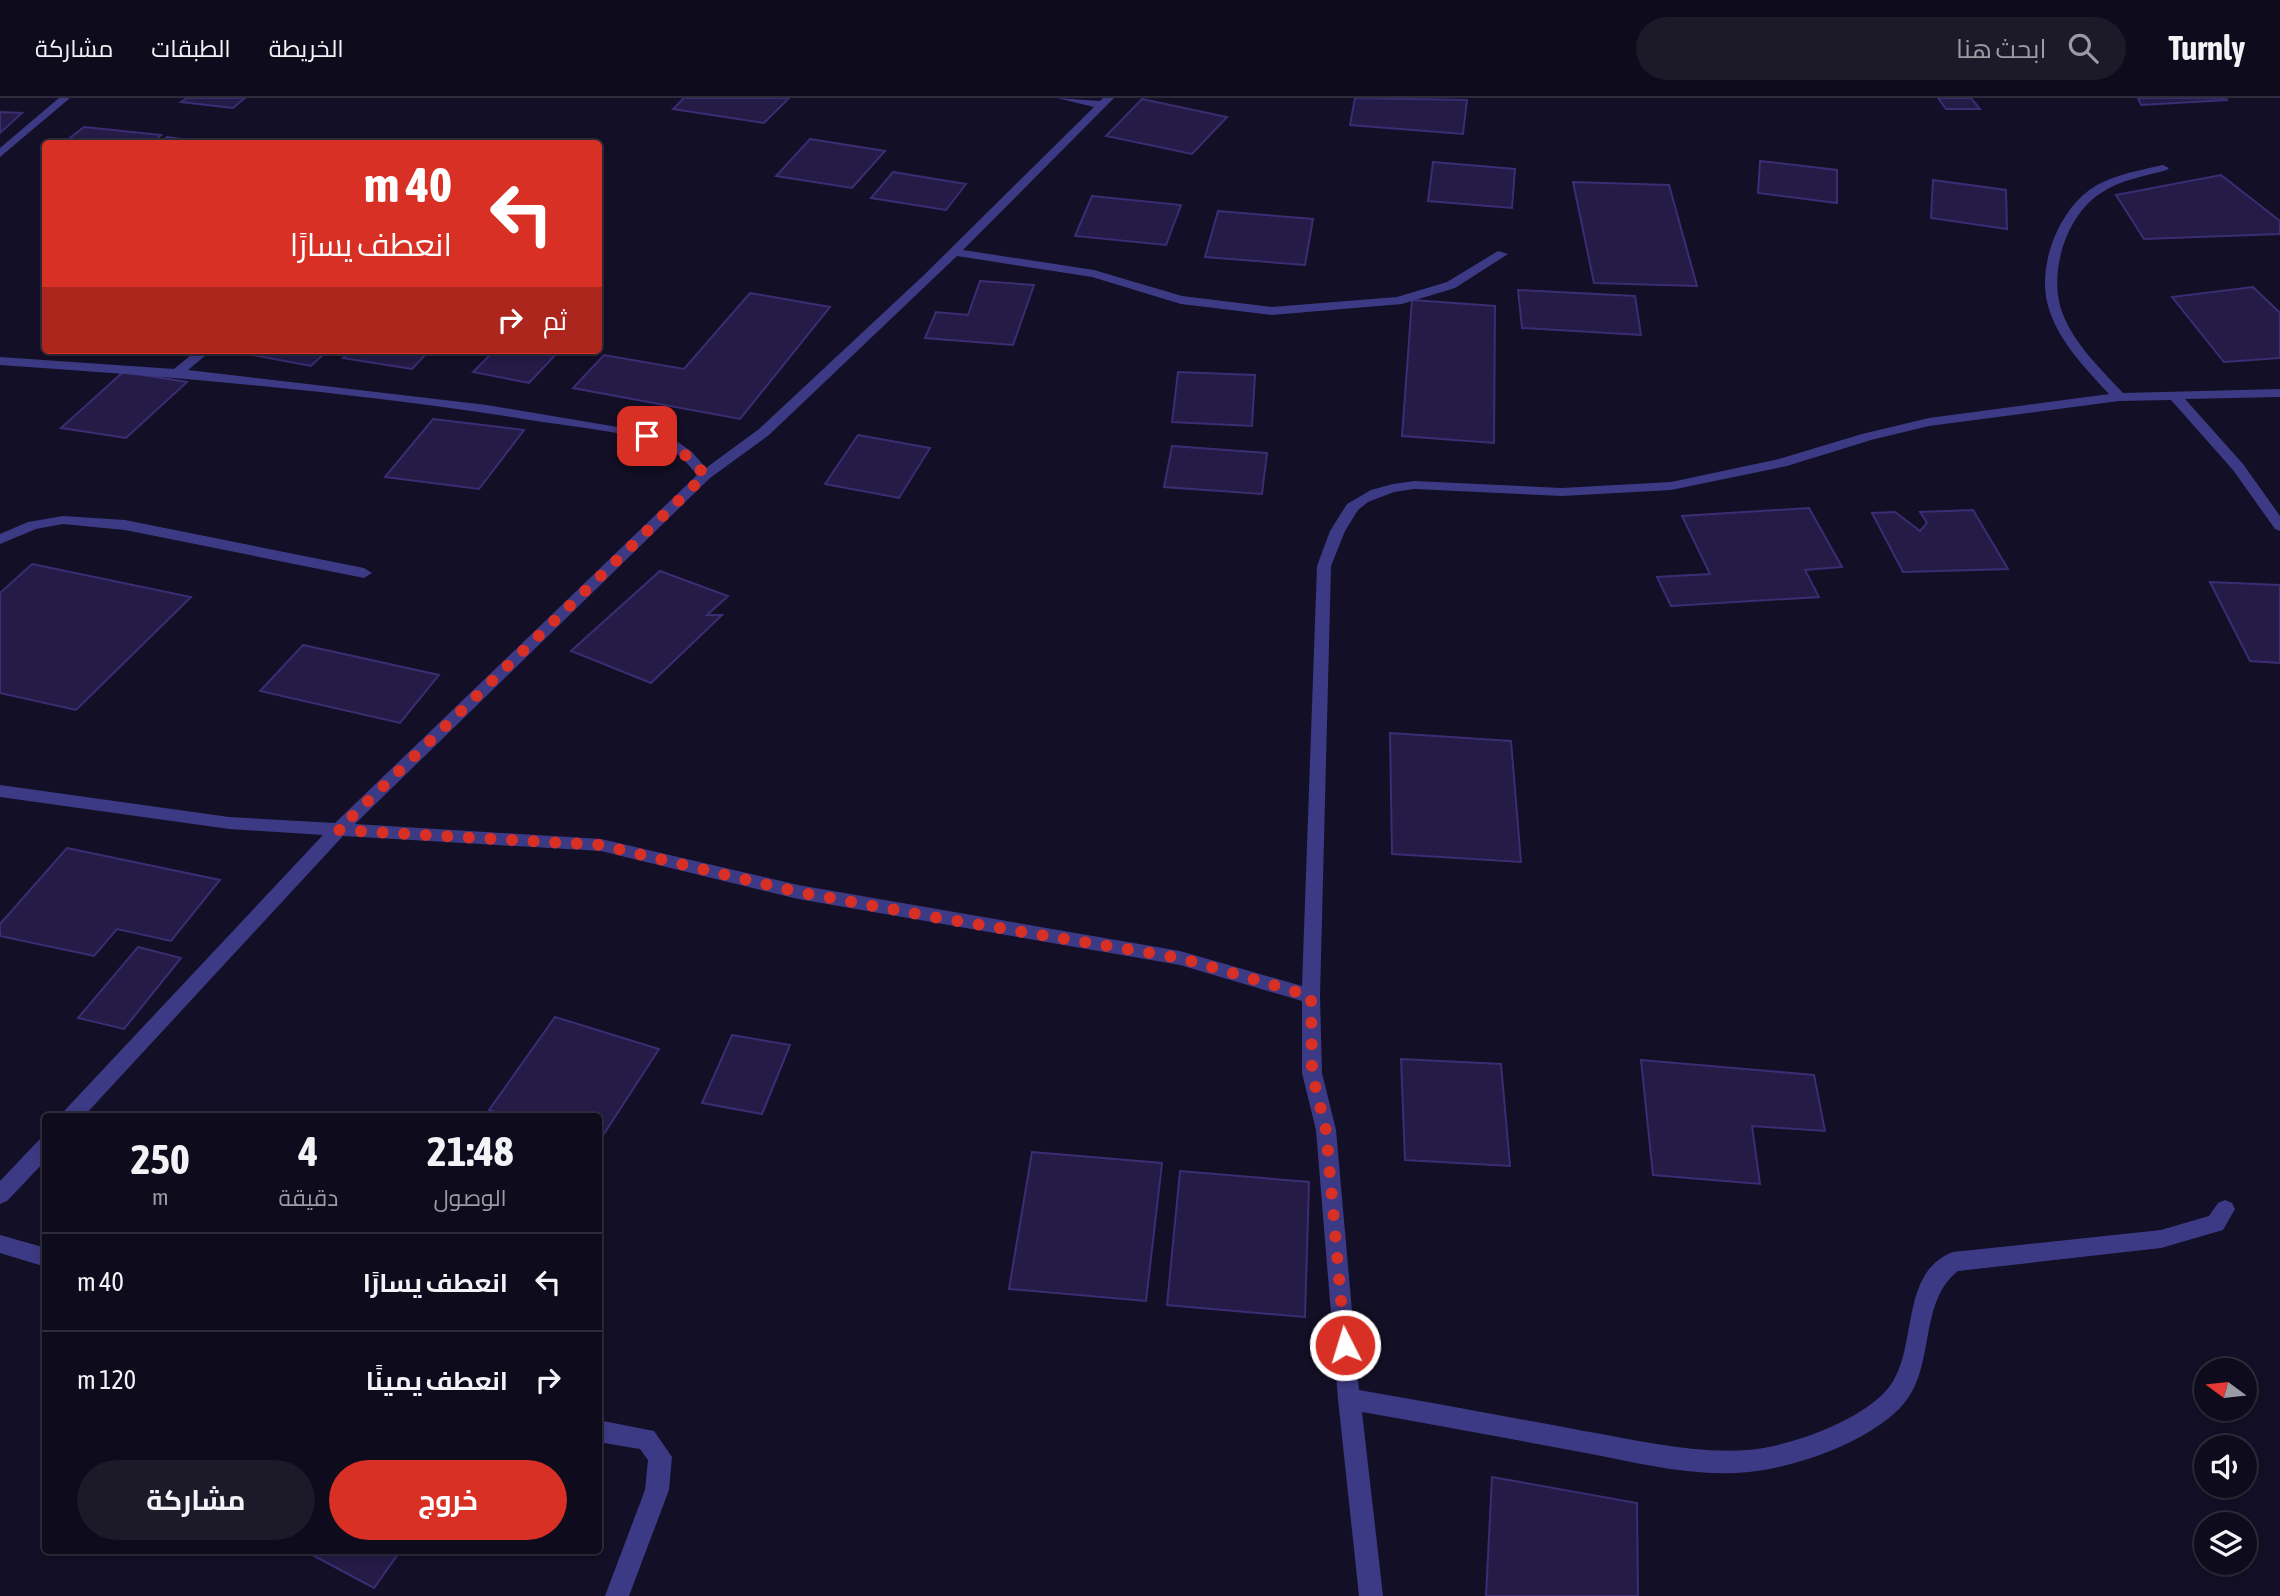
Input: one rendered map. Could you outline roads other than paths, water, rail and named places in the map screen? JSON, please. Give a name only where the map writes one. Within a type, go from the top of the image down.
[{"type":"street","points":[[0,154],[65,98]]},
{"type":"street","points":[[1062,98],[1105,102]]},
{"type":"street","points":[[75,1113],[338,830],[705,475],[764,432],[954,252],[1105,102]]},
{"type":"street","points":[[2119,397],[2068,337],[2053,300],[2050,279],[2053,262],[2068,220],[2086,195],[2111,181],[2163,168]]},
{"type":"street","points":[[954,252],[1094,274],[1181,300],[1272,311],[1398,301],[1451,285],[1502,254]]},
{"type":"street","points":[[177,373],[200,354]]},
{"type":"street","points":[[0,361],[177,373],[487,409],[647,436],[670,443],[687,455],[705,475]]},
{"type":"street","points":[[1371,1596],[1349,1399],[1326,1130],[1312,1073],[1311,996],[1324,566],[1339,522],[1353,506],[1371,494],[1392,487],[1414,485],[1562,492],[1671,486],[1782,463],[1928,422],[2119,397],[2280,393]]},
{"type":"street","points":[[2175,396],[2238,467],[2280,526]]},
{"type":"street","points":[[0,539],[33,525],[63,520],[125,525],[364,573]]},
{"type":"street","points":[[0,791],[229,823],[601,845],[798,892],[1180,958],[1311,996]]},
{"type":"street","points":[[0,1195],[42,1150]]},
{"type":"street","points":[[1349,1399],[1666,1457],[1748,1461],[1832,1441],[1870,1420],[1901,1393],[1916,1356],[1922,1316],[1935,1275],[1943,1267],[1953,1262],[2161,1239],[2216,1223],[2225,1209]]},
{"type":"street","points":[[0,1244],[42,1257]]},
{"type":"street","points":[[602,1432],[646,1439],[660,1457],[657,1490],[617,1596]]}]
